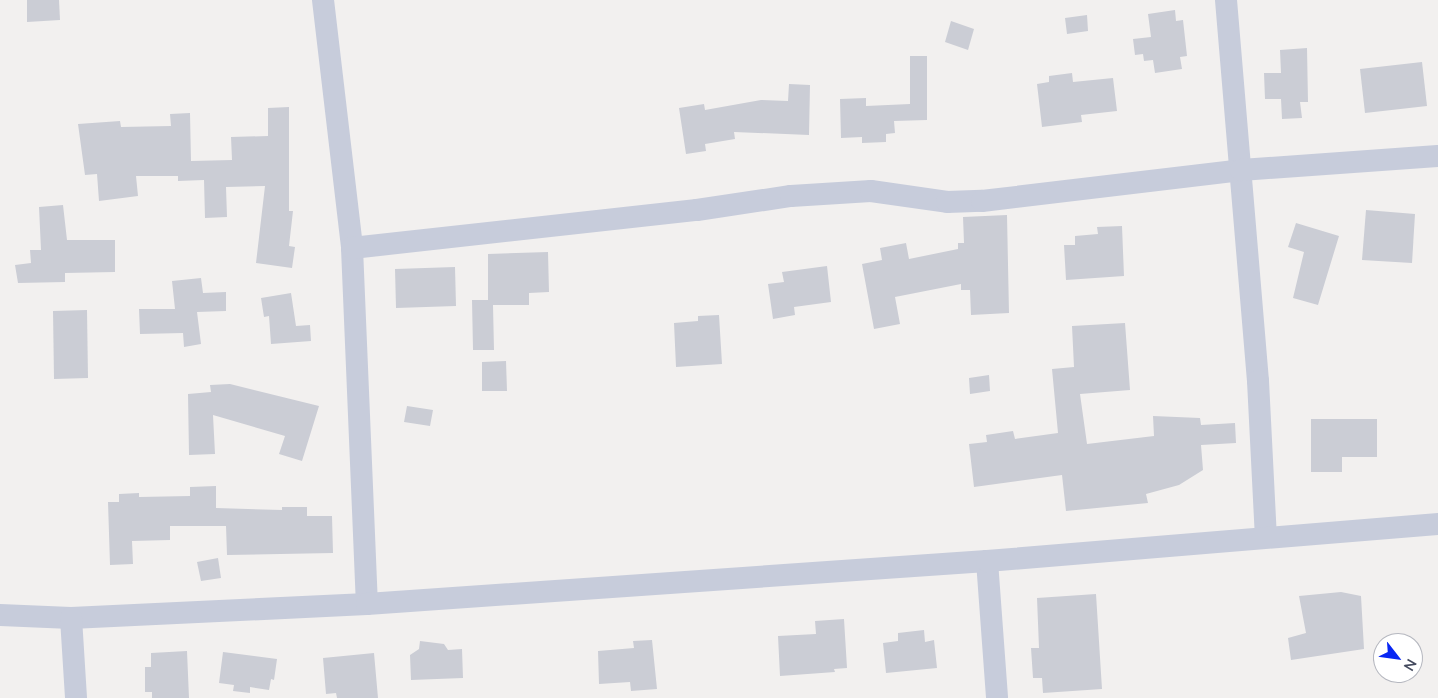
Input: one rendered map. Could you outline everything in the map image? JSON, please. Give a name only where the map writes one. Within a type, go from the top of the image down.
[{"type":"street","points":[[323,0],[352,248],[367,604]]},
{"type":"street","points":[[1226,0],[1241,170],[1266,537]]},
{"type":"street","points":[[352,248],[697,210],[791,196],[871,191],[947,202],[982,200],[1241,170],[1438,156]]},
{"type":"street","points":[[0,615],[71,618],[367,604],[987,561],[1438,524]]},
{"type":"street","points":[[987,561],[997,698]]},
{"type":"street","points":[[71,618],[76,698]]},
{"type":"building","points":[[27,0],[59,0],[60,20],[27,22]]},
{"type":"building","points":[[1175,10],[1176,21],[1183,20],[1187,56],[1180,57],[1182,69],[1155,73],[1153,60],[1144,61],[1143,54],[1135,55],[1133,39],[1151,37],[1148,14]]},
{"type":"building","points":[[1087,15],[1088,31],[1067,34],[1065,18]]},
{"type":"building","points":[[951,21],[974,29],[968,50],[945,42]]},
{"type":"building","points":[[1307,48],[1308,102],[1300,102],[1302,118],[1282,119],[1281,99],[1265,99],[1264,73],[1281,73],[1280,50]]},
{"type":"building","points":[[910,56],[927,56],[927,120],[894,121],[895,133],[886,134],[886,142],[862,143],[862,137],[841,138],[840,99],[866,98],[866,106],[910,104]]},
{"type":"building","points":[[1422,62],[1427,106],[1365,113],[1360,69]]},
{"type":"building","points":[[1072,73],[1073,82],[1113,78],[1117,111],[1081,115],[1082,122],[1042,127],[1037,84],[1049,82],[1049,76]]},
{"type":"building","points":[[789,84],[810,85],[809,135],[734,132],[735,139],[705,144],[706,151],[686,154],[679,108],[704,104],[705,110],[761,100],[788,101]]},
{"type":"building","points":[[289,107],[289,211],[293,211],[289,246],[295,247],[292,268],[256,263],[265,186],[226,187],[227,217],[205,218],[204,180],[178,181],[178,176],[136,176],[138,196],[99,201],[97,174],[85,175],[78,124],[120,121],[121,127],[171,126],[170,114],[190,113],[191,161],[232,160],[231,137],[268,136],[268,108]]},
{"type":"building","points":[[63,205],[67,240],[115,240],[115,272],[65,273],[65,282],[18,283],[15,265],[31,263],[30,250],[41,250],[39,207]]},
{"type":"building","points":[[1366,210],[1415,214],[1412,263],[1362,260]]},
{"type":"building","points":[[1007,215],[1009,313],[971,315],[970,290],[961,290],[961,284],[895,297],[900,324],[874,329],[862,264],[882,260],[880,248],[906,243],[909,259],[958,249],[958,243],[964,243],[963,217]]},
{"type":"building","points":[[1296,223],[1339,236],[1318,305],[1293,298],[1304,252],[1288,247]]},
{"type":"building","points":[[1122,226],[1124,276],[1066,280],[1064,245],[1075,245],[1075,236],[1098,234],[1097,227]]},
{"type":"building","points":[[548,252],[549,292],[529,293],[529,305],[493,305],[494,350],[473,350],[472,300],[488,300],[488,254]]},
{"type":"building","points":[[827,266],[831,302],[794,307],[795,315],[773,319],[768,284],[784,282],[782,272]]},
{"type":"building","points":[[455,267],[456,306],[396,308],[395,269]]},
{"type":"building","points":[[201,278],[203,293],[226,292],[226,311],[197,312],[201,344],[184,347],[183,333],[140,334],[139,309],[175,309],[172,281]]},
{"type":"building","points":[[291,293],[296,326],[310,325],[311,341],[271,344],[269,316],[264,317],[261,298]]},
{"type":"building","points":[[87,310],[88,378],[54,379],[53,311]]},
{"type":"building","points":[[719,315],[722,364],[676,367],[674,323],[698,321],[698,316]]},
{"type":"building","points":[[1125,323],[1130,390],[1080,394],[1087,444],[1154,436],[1153,416],[1200,418],[1201,425],[1235,423],[1236,443],[1201,445],[1203,470],[1179,485],[1146,494],[1148,503],[1066,511],[1062,475],[974,487],[969,444],[987,442],[986,435],[1013,431],[1015,439],[1058,433],[1052,369],[1074,367],[1072,326]]},
{"type":"building","points":[[506,361],[507,391],[482,391],[482,362]]},
{"type":"building","points":[[989,375],[990,391],[970,394],[969,378]]},
{"type":"building","points":[[230,384],[319,406],[302,461],[279,454],[285,436],[213,415],[215,454],[189,455],[188,394],[211,392],[210,385]]},
{"type":"building","points":[[407,406],[433,410],[430,426],[404,422]]},
{"type":"building","points":[[1311,419],[1377,419],[1377,457],[1342,457],[1342,472],[1311,472]]},
{"type":"building","points":[[216,486],[216,508],[282,510],[282,507],[307,507],[307,516],[332,516],[333,553],[227,555],[226,526],[170,526],[170,540],[132,541],[133,564],[110,565],[108,502],[119,502],[119,494],[139,493],[139,497],[190,496],[190,487]]},
{"type":"building","points":[[218,558],[221,578],[201,581],[197,562]]},
{"type":"building","points":[[1341,592],[1361,596],[1364,649],[1291,660],[1288,638],[1306,633],[1299,596]]},
{"type":"building","points":[[1096,594],[1102,689],[1043,693],[1042,678],[1033,678],[1031,648],[1039,648],[1037,598]]},
{"type":"building","points":[[844,619],[847,668],[834,669],[835,672],[780,676],[778,636],[816,634],[815,621]]},
{"type":"building","points":[[924,630],[925,642],[934,640],[937,668],[886,673],[883,643],[898,641],[898,633]]},
{"type":"building","points":[[652,640],[657,689],[631,691],[630,682],[599,684],[598,651],[634,648],[633,641]]},
{"type":"building","points":[[420,641],[444,644],[448,650],[462,649],[463,678],[411,680],[410,655],[419,649]]},
{"type":"building","points":[[187,651],[189,698],[152,698],[152,692],[145,692],[145,667],[151,667],[151,653]]},
{"type":"building","points":[[223,652],[277,659],[274,680],[271,679],[269,690],[250,687],[250,693],[233,691],[234,685],[219,683]]},
{"type":"building","points":[[374,653],[378,698],[337,698],[336,693],[326,694],[323,658]]}]
